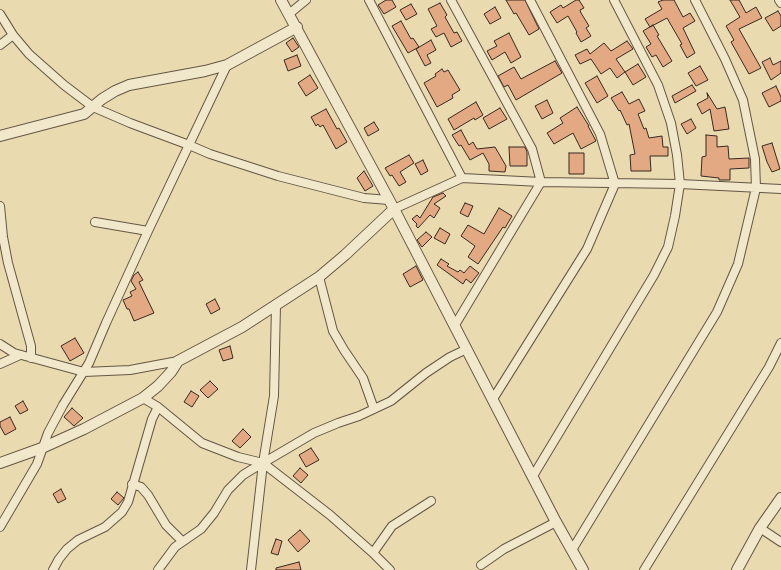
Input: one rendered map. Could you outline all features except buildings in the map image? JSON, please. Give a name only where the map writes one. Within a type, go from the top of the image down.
[{"type":"street","points":[[281,0],[455,325],[556,522],[572,550],[580,569]]},
{"type":"street","points":[[289,14],[306,0]]},
{"type":"street","points":[[369,0],[462,178]]},
{"type":"street","points":[[451,0],[532,149],[541,182],[455,325]]},
{"type":"street","points":[[493,399],[587,249],[615,184],[600,134],[530,0]]},
{"type":"street","points":[[533,476],[654,275],[668,247],[675,216],[680,184],[677,155],[671,123],[658,85],[614,0]]},
{"type":"street","points":[[572,550],[717,312],[738,264],[756,188],[755,159],[743,100],[726,59],[695,0]]},
{"type":"street","points":[[0,14],[13,35],[29,54],[64,85],[93,107],[210,154],[278,176],[391,204]]},
{"type":"street","points":[[0,136],[84,114],[102,99],[129,85],[205,71],[226,65],[297,28]]},
{"type":"street","points":[[0,45],[13,35]]},
{"type":"street","points":[[0,527],[37,464],[48,433],[63,405],[89,363],[148,231],[190,145],[226,65]]},
{"type":"street","points":[[0,344],[14,353],[84,372],[130,370],[178,361],[242,327],[319,277],[345,255],[391,204],[462,178],[541,182],[680,184],[781,189]]},
{"type":"street","points":[[0,206],[3,237],[8,263],[31,346],[31,358]]},
{"type":"street","points":[[95,222],[148,231]]},
{"type":"street","points":[[0,268],[8,263]]},
{"type":"street","points":[[319,277],[333,331],[363,378],[374,409]]},
{"type":"street","points":[[251,570],[263,463],[274,396],[276,305]]},
{"type":"street","points":[[644,570],[769,367],[781,343]]},
{"type":"street","points":[[160,569],[175,546],[201,528],[214,512],[228,490],[243,475],[289,446],[314,433],[391,401],[426,373],[450,357],[467,349]]},
{"type":"street","points":[[0,364],[20,354]]},
{"type":"street","points":[[0,463],[42,448],[84,429],[143,398],[172,372],[178,361]]},
{"type":"street","points":[[143,398],[158,407],[202,443],[238,457],[263,463],[330,515],[390,570]]},
{"type":"street","points":[[53,570],[67,549],[78,540],[105,527],[122,512],[128,502],[152,419],[158,407]]},
{"type":"street","points":[[132,484],[141,487],[166,525],[182,541]]},
{"type":"street","points":[[736,570],[760,528],[781,498]]},
{"type":"street","points":[[373,553],[392,526],[431,501]]},
{"type":"street","points":[[481,565],[504,549],[556,522]]},
{"type":"street","points":[[760,528],[781,542]]}]
